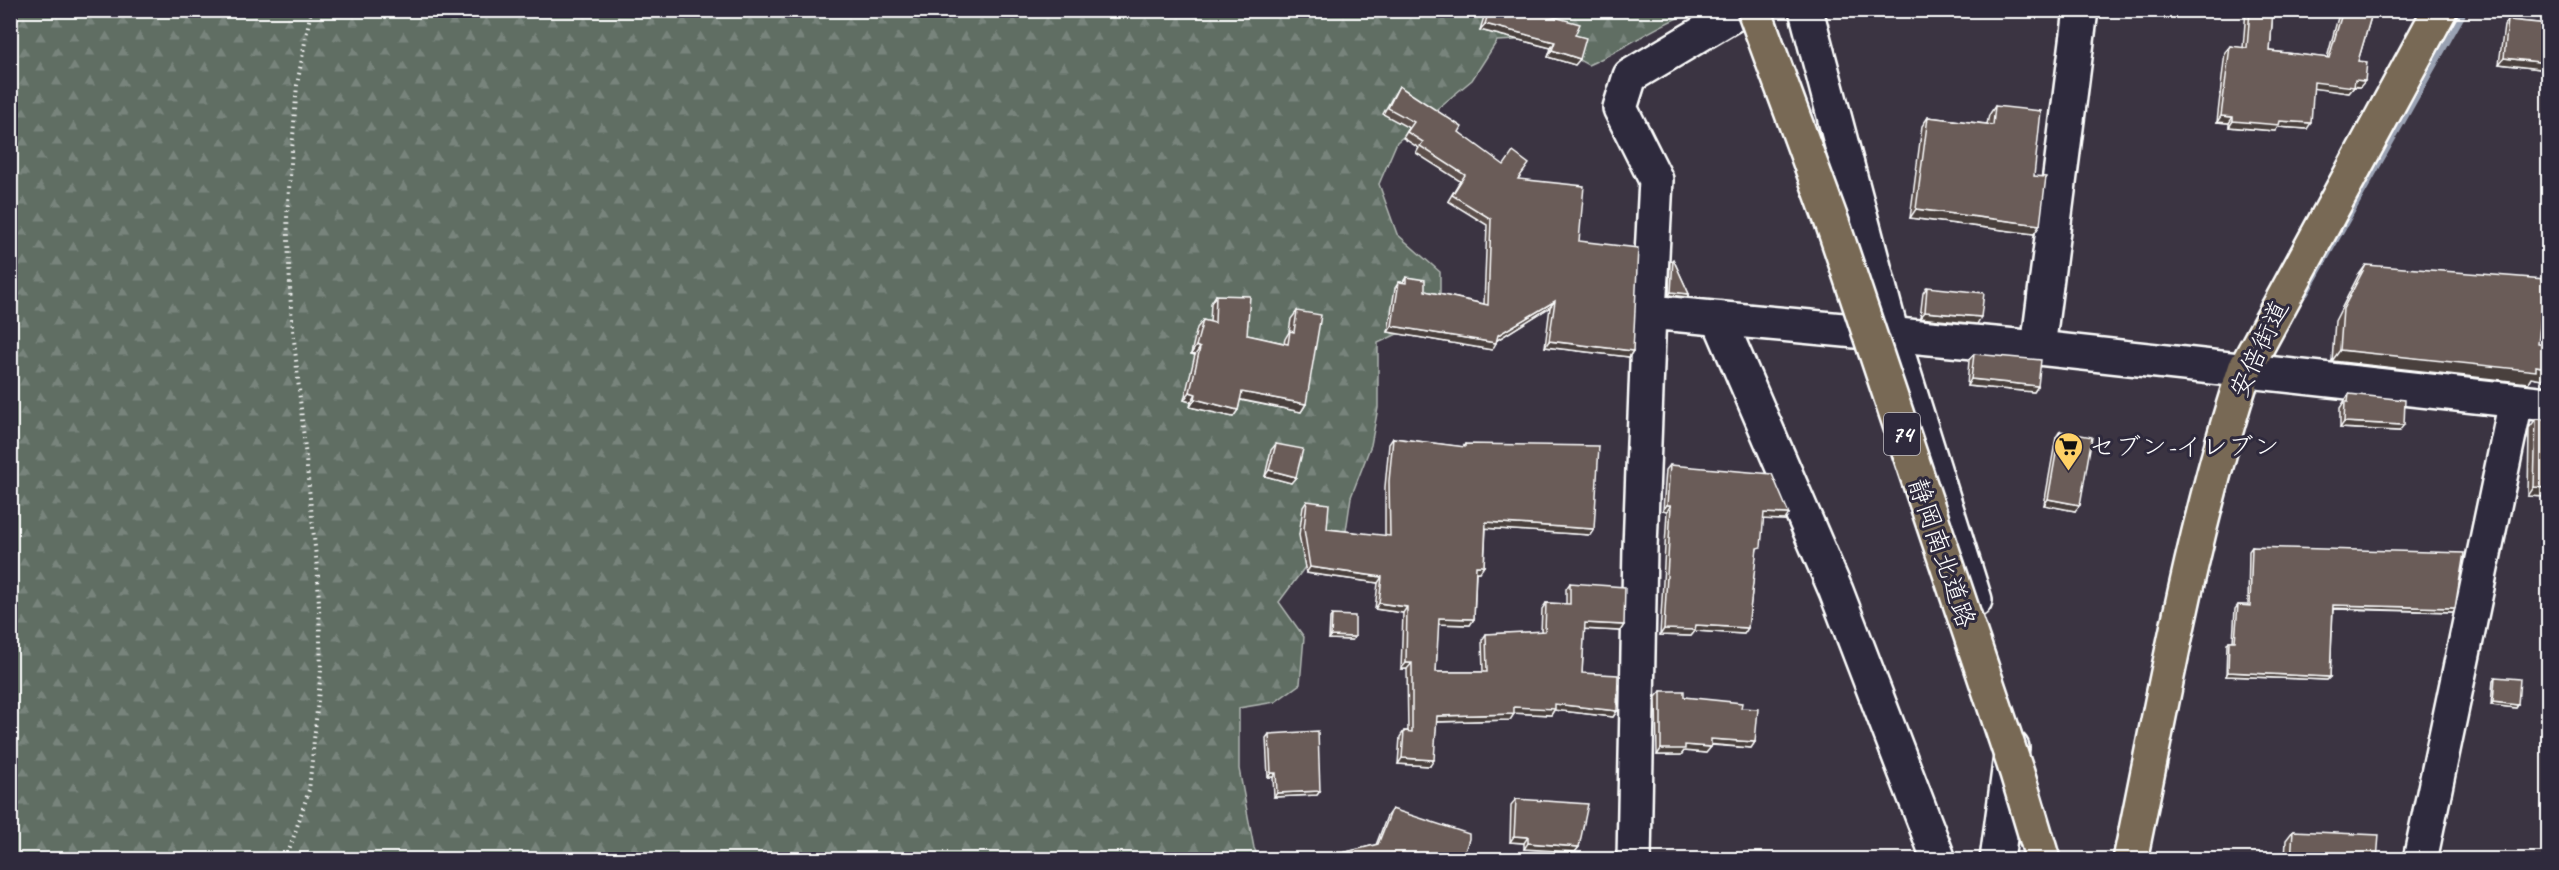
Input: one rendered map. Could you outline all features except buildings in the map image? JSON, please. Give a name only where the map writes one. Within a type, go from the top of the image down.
[{"type":"main road","name":"静岡南北道路","points":[[1739,10],[1820,230],[1994,755],[2025,860]]},
{"type":"main road","name":"静岡南北道路","points":[[1754,10],[1833,225],[2017,773],[2043,860]]},
{"type":"main road","name":"安倍街道","points":[[2130,860],[2190,572],[2229,419],[2245,369],[2440,10]]},
{"type":"street","points":[[1634,860],[1640,549],[1656,180],[1620,108],[1630,76],[1739,10]]},
{"type":"street","points":[[1806,10],[1892,335],[2010,712],[2013,737],[1997,860]]},
{"type":"street","points":[[2038,348],[2081,10]]},
{"type":"street","points":[[1649,312],[2245,369],[2548,404]]},
{"type":"street","points":[[1719,319],[1836,591],[1939,860]]},
{"type":"street","points":[[2420,860],[2516,401]]},
{"type":"path","points":[[286,860],[309,790],[321,670],[318,577],[291,310],[287,215],[297,85],[311,10]]},
{"type":"green space","points":[[10,11],[1696,11],[1668,22],[1588,65],[1541,39],[1497,41],[1472,80],[1397,142],[1379,184],[1397,234],[1440,272],[1440,314],[1378,343],[1378,408],[1371,445],[1351,497],[1343,551],[1308,563],[1279,602],[1304,637],[1300,684],[1275,702],[1239,708],[1239,769],[1254,848],[1260,860],[11,859]]},
{"type":"waterway","points":[[2305,293],[2464,10]]},
{"type":"place","name":"セブン-イレブン","points":[[2068,472]]}]
